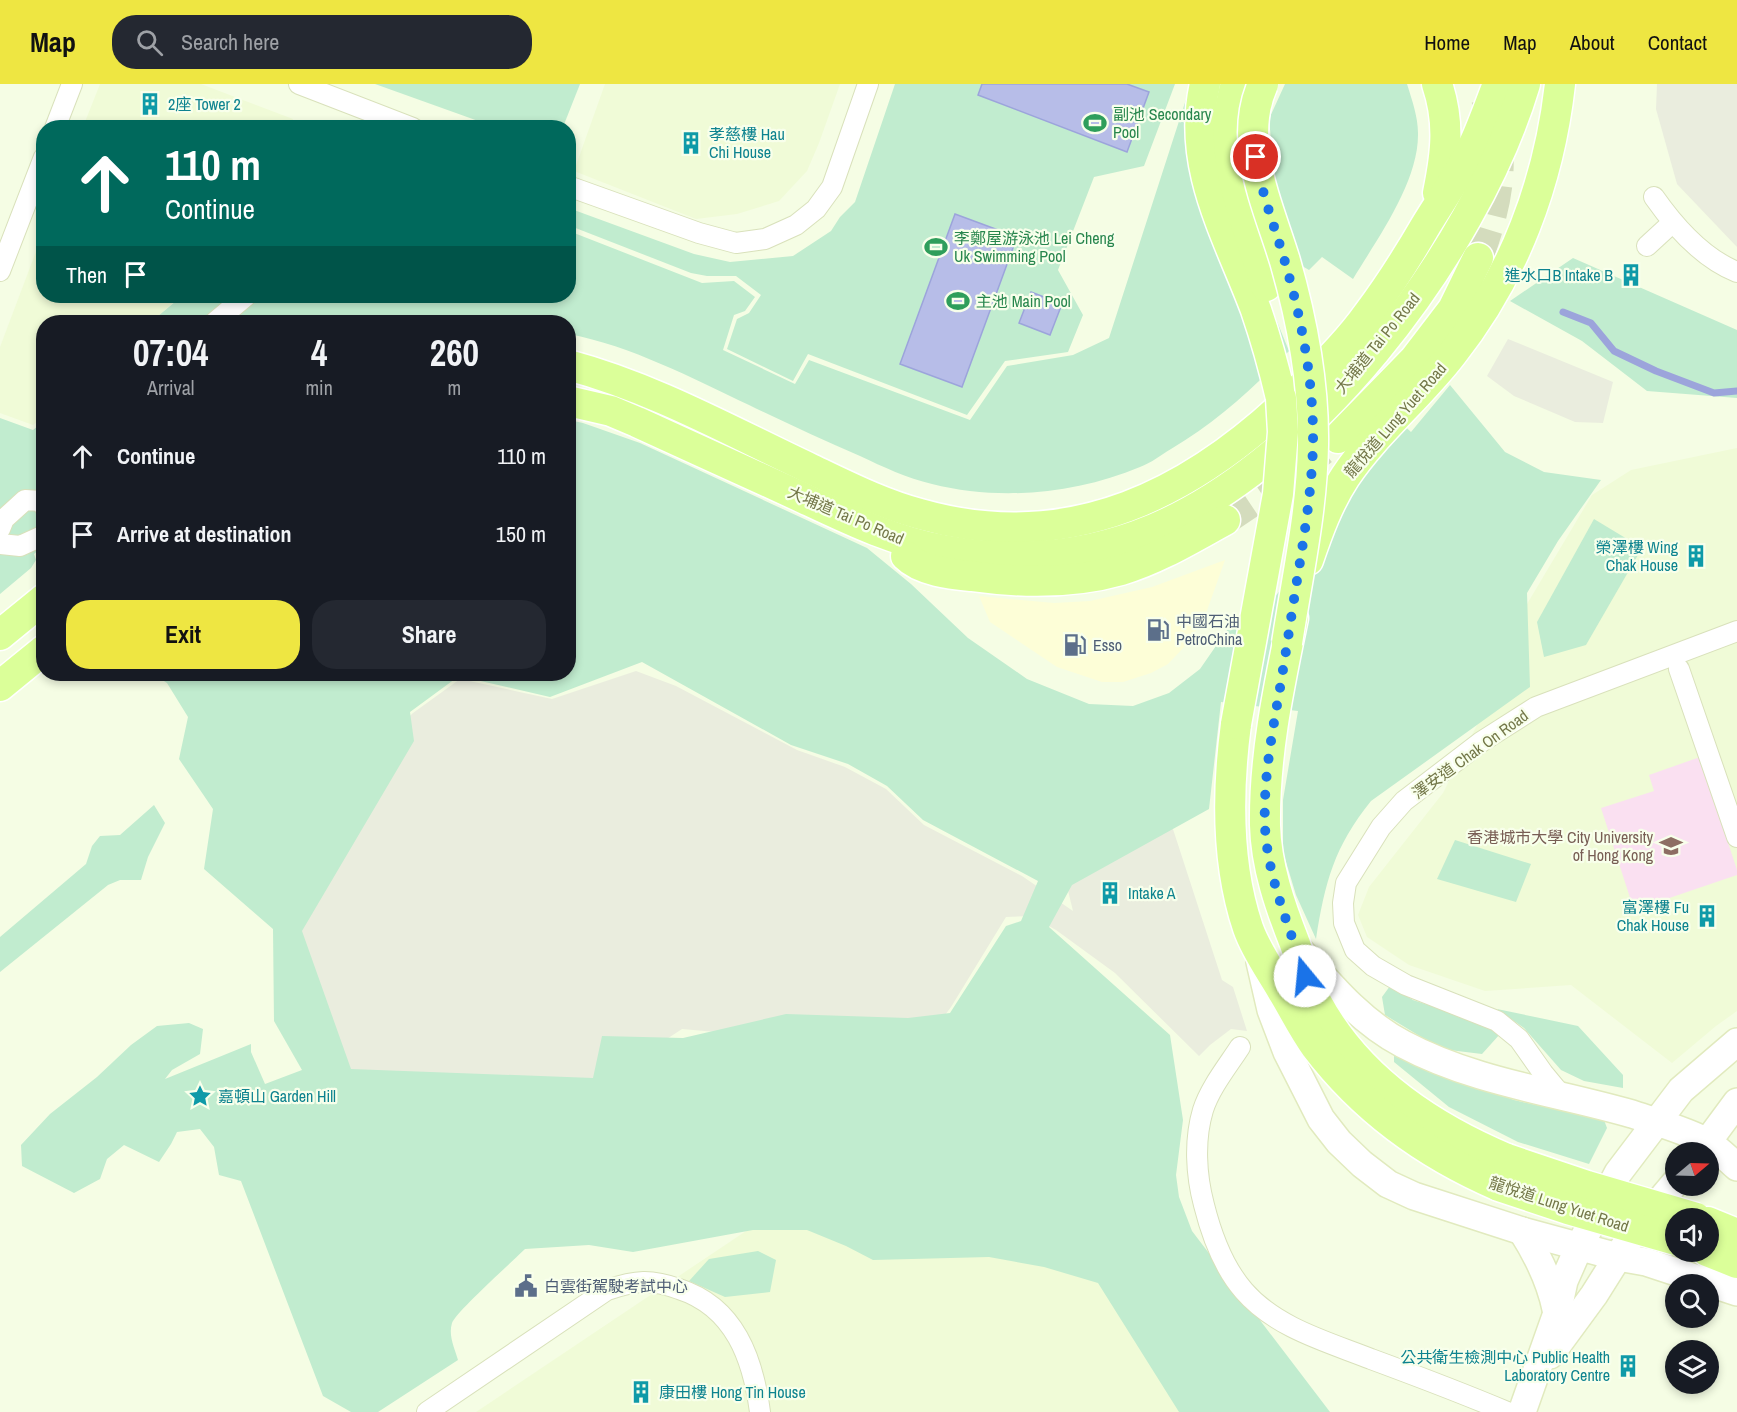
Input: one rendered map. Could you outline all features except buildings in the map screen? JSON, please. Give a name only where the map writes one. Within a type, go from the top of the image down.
[{"type":"main road","name":"龍悅道 Lung Yuet Road","points":[[1206,84],[1201,102],[1199,129],[1207,180],[1266,339],[1281,398],[1282,452],[1278,494],[1236,724],[1230,777],[1230,828],[1235,870],[1248,928],[1257,949],[1316,1046],[1349,1085],[1377,1112],[1438,1157],[1503,1173],[1587,1186],[1665,1209]]},
{"type":"main road","points":[[1236,84],[1229,128],[1230,160],[1276,330],[1281,364],[1281,398]]},
{"type":"main road","points":[[1263,84],[1254,116],[1255,152],[1265,200],[1296,302],[1309,371],[1312,406],[1313,446],[1310,488],[1287,643]]},
{"type":"main road","name":"大埔道 Tai Po Road","points":[[576,368],[632,385],[860,492],[919,514],[952,522],[995,527],[1040,527],[1096,517],[1153,497],[1213,462],[1260,426],[1316,374],[1367,317],[1434,213],[1473,145],[1497,84]]},
{"type":"main road","name":"大埔道 Tai Po Road","points":[[576,403],[611,411],[637,422],[884,534],[943,550],[1033,557],[1059,555],[1095,548],[1138,535],[1180,516],[1241,478],[1303,427],[1345,386],[1411,305],[1464,223],[1506,139],[1525,84]]},
{"type":"main road","points":[[1434,213],[1446,146],[1446,117],[1438,85]]},
{"type":"main road","name":"龍悅道 Lung Yuet Road","points":[[1559,92],[1550,148],[1542,178],[1518,247],[1498,285],[1458,346],[1426,386],[1361,456],[1345,477],[1330,502],[1318,531],[1305,567],[1287,643],[1267,763],[1265,828],[1269,863],[1277,896],[1305,976],[1317,1003],[1333,1029],[1371,1074],[1419,1114],[1468,1142],[1503,1173],[1542,1201],[1665,1237]]},
{"type":"main road","points":[[1338,438],[1362,416],[1414,360],[1453,309],[1478,258]]},
{"type":"main road","points":[[884,534],[911,561],[933,570],[988,579],[1054,581],[1123,569],[1159,555],[1225,520]]},
{"type":"main road","points":[[0,635],[36,606]]},
{"type":"main road","points":[[0,686],[36,657]]},
{"type":"main road","name":"龍悅道 Lung Yuet Road","points":[[1296,946],[1351,1006],[1373,1025],[1425,1055],[1483,1076],[1658,1122],[1695,1142]]},
{"type":"main road","name":"龍悅道 Lung Yuet Road","points":[[1257,949],[1271,1010],[1287,1052],[1321,1119],[1339,1142],[1388,1184],[1414,1196],[1579,1247],[1618,1257],[1732,1278]]},
{"type":"main road","points":[[1522,1412],[1557,1313],[1564,1281],[1618,1173],[1681,1090],[1737,1042]]},
{"type":"main road","points":[[1707,1142],[1737,1102]]},
{"type":"main road","name":"龍悅道 Lung Yuet Road","points":[[1719,1156],[1737,1167]]},
{"type":"main road","points":[[1534,1378],[1594,1295],[1633,1233],[1665,1195]]},
{"type":"main road","points":[[1719,1227],[1737,1234]]},
{"type":"main road","points":[[1522,1231],[1548,1278],[1557,1313]]},
{"type":"main road","points":[[1717,1262],[1732,1278]]},
{"type":"street","points":[[58,120],[72,84]]},
{"type":"street","points":[[298,84],[392,120]]},
{"type":"street","points":[[576,189],[699,233],[736,243],[765,239],[796,225],[816,209],[832,187],[868,84]]},
{"type":"street","points":[[0,271],[36,179]]},
{"type":"street","points":[[1654,197],[1672,223],[1704,252],[1737,272]]},
{"type":"street","points":[[1647,246],[1672,223]]},
{"type":"street","points":[[224,315],[238,303]]},
{"type":"street","points":[[0,529],[4,519],[25,500],[36,501]]},
{"type":"street","points":[[0,544],[20,546],[36,538]]},
{"type":"street","name":"澤安道 Chak On Road","points":[[1563,1096],[1519,1039],[1497,1021],[1406,985],[1373,966],[1355,950],[1344,923],[1343,903],[1346,883],[1381,827],[1404,801],[1481,742],[1536,707],[1737,632]]},
{"type":"street","points":[[1679,669],[1737,837]]},
{"type":"street","points":[[1240,1047],[1223,1072],[1204,1108],[1197,1160],[1201,1192],[1208,1219],[1229,1267],[1244,1291],[1264,1308],[1296,1329],[1507,1412]]},
{"type":"street","points":[[428,1412],[607,1290],[630,1282],[646,1281],[687,1291],[701,1297],[718,1310],[729,1323],[748,1359],[757,1390],[760,1412]]},
{"type":"shaded area","points":[[100,84],[201,84],[293,119],[293,120],[86,120]]},
{"type":"shaded area","points":[[375,84],[580,84],[566,120],[475,120]]},
{"type":"shaded area","points":[[605,84],[840,84],[807,171],[779,201],[737,214],[696,219],[576,172],[576,165]]},
{"type":"shaded area","name":"李鄭屋游泳池 Lei Cheng Uk Swimming Pool","points":[[895,84],[1175,84],[1144,166],[1094,177],[1058,270],[1083,315],[1068,352],[1005,361],[967,415],[808,354],[793,381],[727,349],[737,319],[749,313],[761,295],[736,276],[707,276],[691,273],[576,228],[576,211],[694,254],[730,262],[793,256],[831,231],[840,217],[855,202]]},
{"type":"shaded area","points":[[1191,84],[1222,84],[1252,260],[1289,351],[1233,404],[1188,439],[1156,459],[1115,476],[1064,489],[1011,493],[984,492],[923,482],[877,464],[661,364],[615,346],[576,336],[576,315],[159,315],[174,303],[576,303],[576,234],[702,283],[734,281],[755,297],[745,311],[734,315],[723,350],[795,384],[809,360],[970,420],[1007,366],[1073,355],[1109,338]]},
{"type":"shaded area","points":[[1285,84],[1407,84],[1418,127],[1412,171],[1395,209],[1353,279],[1322,257],[1309,270],[1297,263],[1276,190],[1269,119]]},
{"type":"shaded area","points":[[1657,84],[1737,84],[1737,247],[1677,184],[1656,109]]},
{"type":"shaded area","points":[[36,252],[36,303],[173,303],[159,315],[36,315],[36,423],[33,425],[0,413],[0,347]]},
{"type":"shaded area","points":[[1573,258],[1737,330],[1737,398],[1647,391],[1582,341],[1510,301]]},
{"type":"shaded area","points":[[1508,339],[1613,382],[1603,423],[1575,422],[1514,396],[1487,376]]},
{"type":"shaded area","points":[[1450,385],[1505,452],[1544,472],[1601,480],[1558,541],[1527,593],[1530,687],[1371,801],[1348,834],[1333,866],[1323,900],[1316,939],[1296,895],[1283,852],[1283,800],[1298,711],[1221,702],[1209,809],[1072,885],[1049,927],[1170,1035],[1183,1120],[1176,1175],[1179,1197],[1192,1231],[1330,1412],[1179,1412],[1098,1283],[1044,1267],[989,1257],[873,1260],[807,1230],[753,1230],[633,1252],[589,1245],[525,1249],[474,1298],[452,1323],[451,1338],[458,1360],[378,1412],[351,1412],[323,1396],[241,1181],[219,1175],[214,1147],[200,1129],[177,1132],[159,1162],[124,1145],[107,1159],[100,1179],[74,1193],[22,1166],[21,1145],[50,1114],[97,1077],[131,1045],[157,1026],[189,1023],[203,1029],[200,1054],[172,1070],[165,1079],[251,1044],[251,1052],[265,1084],[302,1070],[274,1021],[273,929],[204,869],[213,809],[179,759],[188,717],[164,681],[452,681],[410,712],[414,741],[302,931],[351,1069],[593,1078],[602,1036],[683,1038],[786,1014],[908,1018],[950,1013],[1006,926],[1021,921],[1038,881],[923,820],[887,786],[848,764],[791,745],[642,662],[550,697],[481,681],[576,681],[576,422],[640,443],[867,548],[911,584],[968,638],[1027,679],[1089,704],[1133,706],[1169,693],[1200,669],[1227,630],[1263,611],[1283,587],[1387,410],[1411,432]]},
{"type":"shaded area","points":[[0,418],[33,430],[36,428],[36,552],[34,554],[36,560],[31,568],[0,594]]},
{"type":"shaded area","points":[[1737,448],[1737,1011],[1672,1063],[1571,985],[1485,991],[1409,965],[1367,937],[1358,915],[1369,887],[1443,793],[1484,711],[1527,604],[1592,495],[1631,470]]},
{"type":"shaded area","points":[[1594,519],[1642,548],[1586,645],[1544,657],[1537,622]]},
{"type":"shaded area","points":[[1225,560],[1205,616],[1187,644],[1168,664],[1151,673],[1123,682],[1102,682],[1057,667],[990,622],[979,596],[1054,603],[1090,601],[1152,587]]},
{"type":"shaded area","points":[[636,671],[676,686],[797,750],[845,767],[886,789],[924,825],[1022,876],[1073,911],[1062,866],[1171,823],[1222,980],[1233,987],[1247,1031],[1231,1029],[1199,1056],[1115,973],[1056,930],[1031,916],[1006,917],[951,1007],[927,1039],[797,1039],[682,1029],[615,1073],[591,1094],[328,1087],[299,936],[397,728],[413,713],[457,681],[469,681],[552,699]]},
{"type":"shaded area","name":"香港城市大學 City University of Hong Kong","points":[[1700,757],[1737,875],[1634,910],[1601,808],[1654,791],[1649,775]]},
{"type":"shaded area","points":[[154,805],[165,823],[148,857],[141,880],[120,880],[108,885],[0,972],[0,937],[86,864],[92,846],[100,836],[120,835]]},
{"type":"shaded area","points":[[1455,840],[1531,864],[1516,902],[1437,879]]},
{"type":"shaded area","points":[[1390,986],[1413,1000],[1495,1027],[1500,1034],[1482,1054],[1441,1049],[1385,1015],[1382,997]]},
{"type":"shaded area","points":[[1497,1009],[1578,1026],[1623,1075],[1623,1088],[1584,1081],[1561,1070],[1524,1028]]},
{"type":"shaded area","points":[[1394,1051],[1514,1100],[1604,1120],[1607,1128],[1589,1164],[1518,1142],[1449,1107],[1394,1062]]},
{"type":"shaded area","points":[[1163,1191],[1307,1412],[476,1412],[749,1229]]},
{"type":"shaded area","points":[[758,1251],[776,1260],[770,1292],[725,1297],[689,1281],[709,1259]]},
{"type":"water","name":"副池 Secondary Pool","points":[[982,84],[1127,84],[1149,92],[1127,152],[978,95]]},
{"type":"water","name":"主池 Main Pool","points":[[955,214],[1017,237],[962,387],[900,364]]},
{"type":"water","points":[[1031,292],[1062,304],[1050,335],[1019,323]]},
{"type":"waterway","points":[[1563,312],[1591,323],[1614,351],[1656,371],[1714,393],[1737,391]]},
{"type":"tunnel","points":[[1478,258],[1492,213],[1499,171],[1495,129],[1480,84]]},
{"type":"tunnel","points":[[1225,520],[1289,477],[1329,445]]},
{"type":"place","name":"2座 Tower 2","points":[[150,104]]},
{"type":"place","name":"副池 Secondary Pool","points":[[1095,123]]},
{"type":"place","name":"孝慈樓 Hau Chi House","points":[[691,143]]},
{"type":"place","name":"李鄭屋游泳池 Lei Cheng Uk Swimming Pool","points":[[936,247]]},
{"type":"place","name":"進水口B Intake B","points":[[1631,275]]},
{"type":"place","name":"主池 Main Pool","points":[[958,301]]},
{"type":"place","name":"榮澤樓 Wing Chak House","points":[[1696,556]]},
{"type":"place","name":"中國石油 PetroChina","points":[[1158,630]]},
{"type":"place","name":"Esso","points":[[1075,645]]},
{"type":"place","name":"香港城市大學 City University of Hong Kong","points":[[1671,846]]},
{"type":"place","name":"Intake A","points":[[1110,893]]},
{"type":"place","name":"富澤樓 Fu Chak House","points":[[1707,916]]},
{"type":"place","name":"嘉頓山 Garden Hill","points":[[200,1096]]},
{"type":"place","name":"白雲街駕駛考試中心","points":[[526,1286]]},
{"type":"place","name":"公共衛生檢測中心 Public Health Laboratory Centre","points":[[1628,1366]]},
{"type":"place","name":"康田樓 Hong Tin House","points":[[641,1392]]},
{"type":"route","points":[[1256,157],[1265,200],[1296,302],[1309,371],[1312,406],[1313,446],[1310,488],[1269,749],[1265,795],[1265,828],[1269,863],[1277,896],[1305,976]]}]
